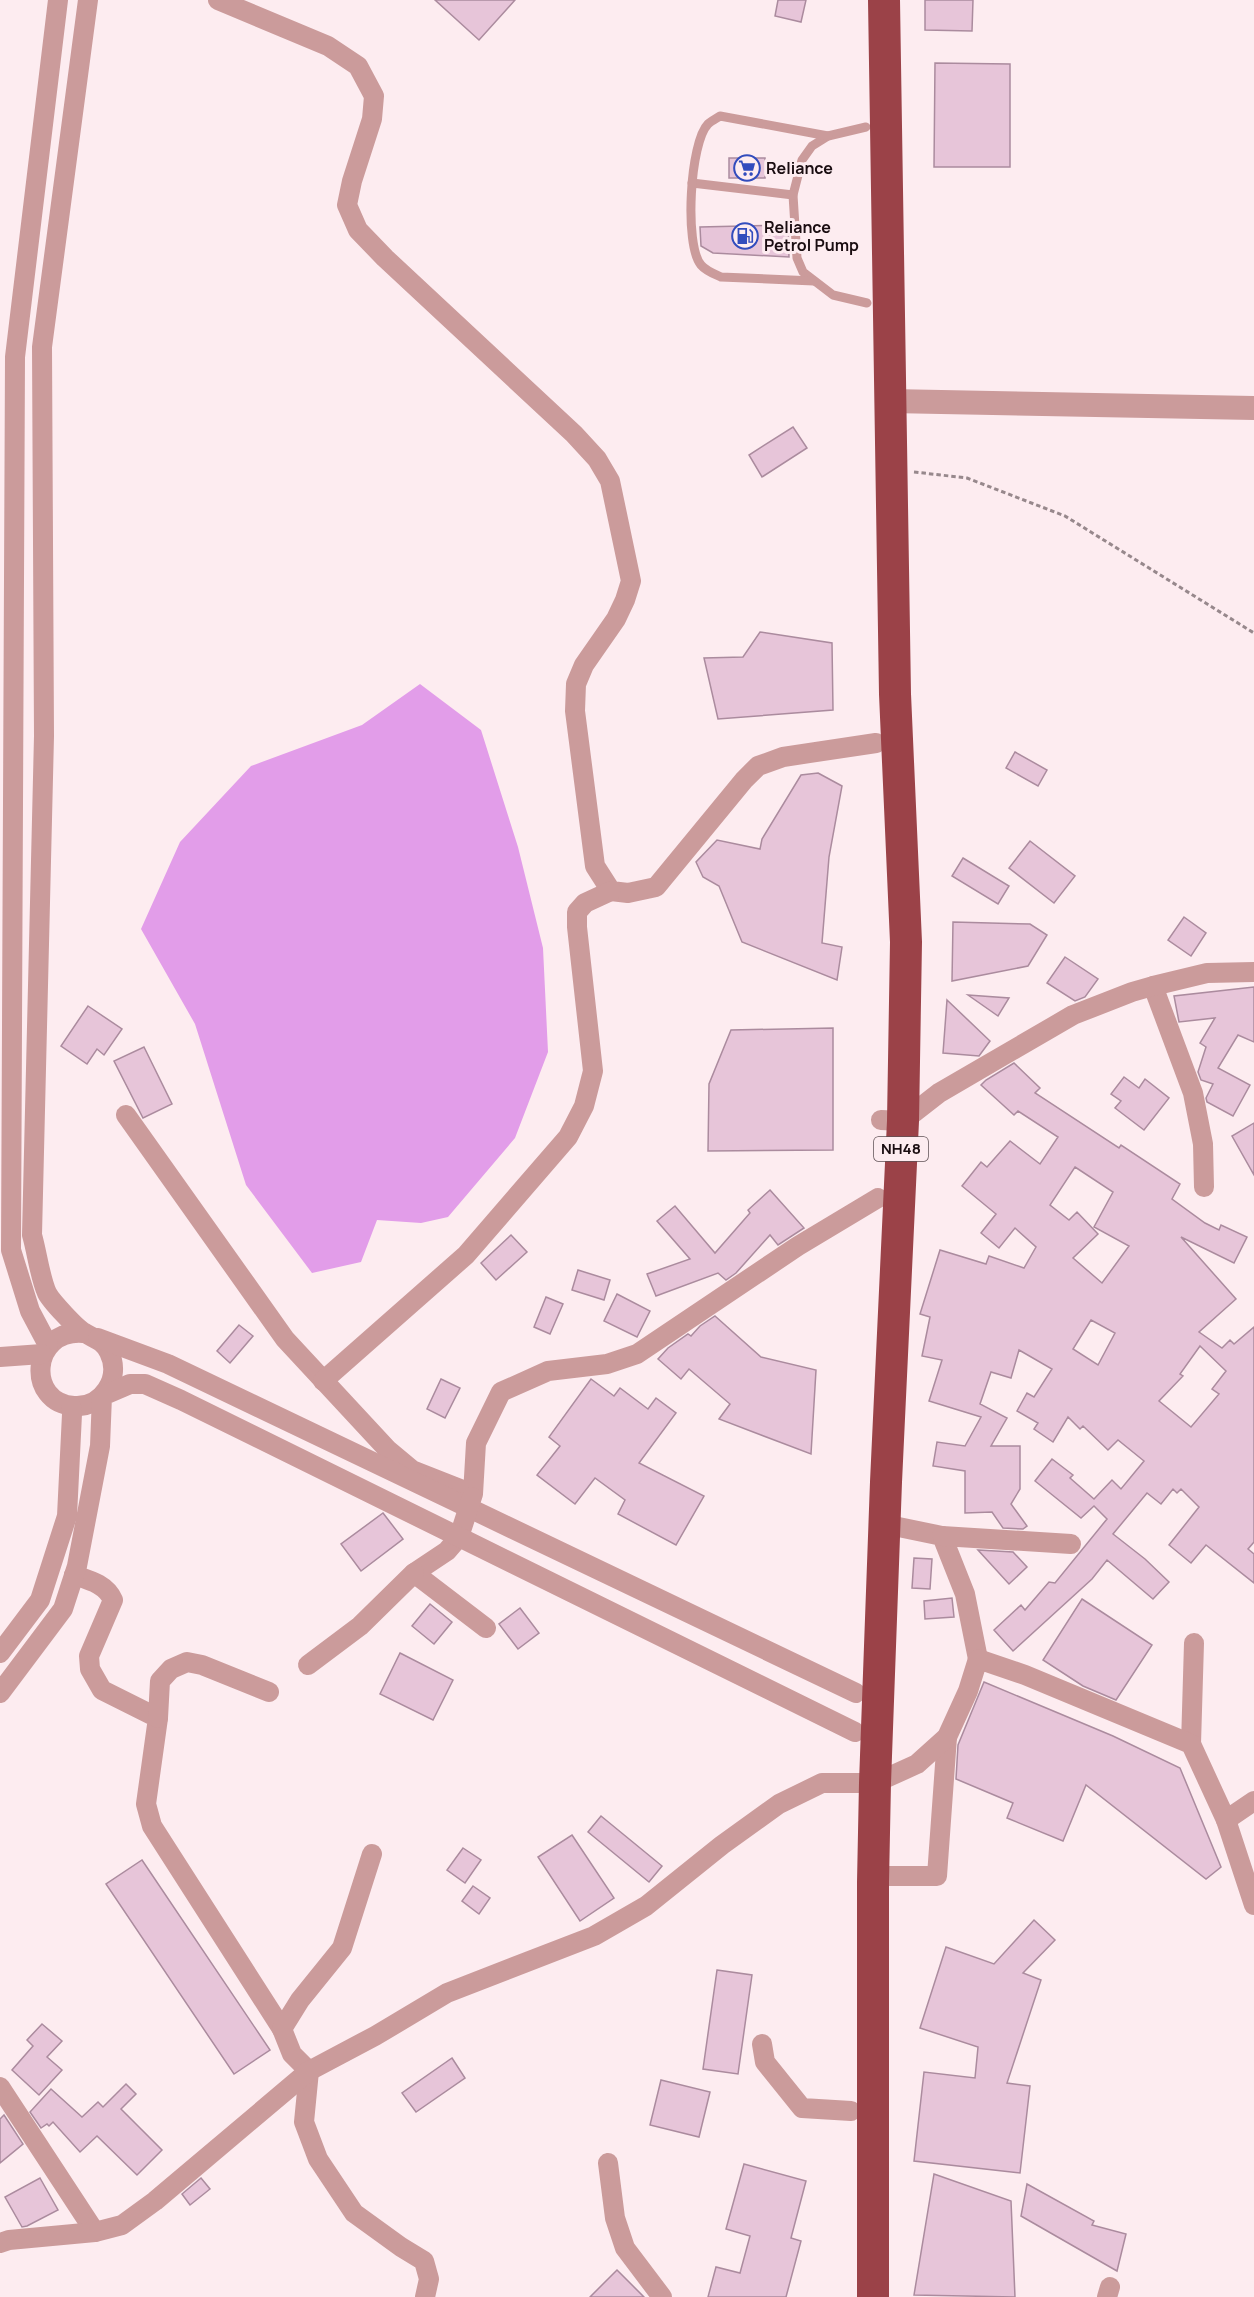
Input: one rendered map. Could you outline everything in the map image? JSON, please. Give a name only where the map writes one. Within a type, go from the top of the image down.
[{"type":"highway","name":"NH48","points":[[863,0],[876,743],[892,1121],[878,1198],[883,1306],[884,1524],[864,1784],[851,1875],[851,2110],[862,2162],[873,2297]]},
{"type":"highway","name":"NH48","points":[[851,2297],[862,2162],[873,1876],[864,1784],[855,1732],[856,1693],[883,1306],[892,1121],[906,942],[895,694],[884,0]]},
{"type":"street","points":[[57,0],[15,357],[8,557],[11,1250],[45,1350],[40,1377],[51,1396],[71,1406],[93,1403],[102,1396],[113,1376],[113,1364],[110,1353],[103,1343],[88,1335],[47,1294],[32,1235],[44,736],[42,347],[88,0]]},
{"type":"street","points":[[218,0],[328,46],[358,66],[374,96],[372,119],[352,181],[347,205],[358,230],[574,435],[597,459],[610,481],[631,581],[616,619],[584,665],[576,684],[575,711],[595,866],[611,891]]},
{"type":"street","points":[[890,400],[1254,408]]},
{"type":"street","points":[[323,1381],[466,1255],[568,1137],[584,1106],[593,1071],[577,912],[585,903],[611,891],[628,893],[656,887],[758,766],[783,757],[876,743]]},
{"type":"street","points":[[892,1121],[1073,1015],[1132,992],[1207,973],[1254,972]]},
{"type":"street","points":[[1153,986],[1193,1093],[1203,1144],[1204,1187]]},
{"type":"street","points":[[126,1116],[285,1339],[388,1450],[412,1470],[856,1693]]},
{"type":"street","points":[[308,1665],[360,1626],[414,1573],[447,1551],[459,1537],[470,1501],[476,1443],[501,1392],[548,1371],[607,1364],[637,1354],[798,1246],[878,1198]]},
{"type":"street","points":[[0,1357],[45,1350],[64,1334],[88,1335],[168,1364],[470,1501]]},
{"type":"street","points":[[102,1396],[130,1384],[145,1384],[855,1732]]},
{"type":"street","points":[[0,1693],[63,1609],[74,1575],[100,1446],[102,1396]]},
{"type":"street","points":[[0,1653],[40,1600],[67,1516],[71,1406]]},
{"type":"street","points":[[884,1524],[942,1536],[1071,1544]]},
{"type":"street","points":[[873,1876],[937,1876],[947,1737],[968,1691],[978,1659],[965,1594],[942,1536]]},
{"type":"street","points":[[414,1573],[486,1628]]},
{"type":"street","points":[[74,1575],[93,1581],[109,1592],[112,1600],[89,1656],[90,1670],[102,1690],[158,1718]]},
{"type":"street","points":[[1194,1643],[1191,1744],[1226,1820],[1254,1905]]},
{"type":"street","points":[[978,1659],[1191,1744]]},
{"type":"street","points":[[269,1692],[202,1665],[187,1662],[171,1669],[160,1681],[158,1718],[146,1804],[152,1826],[282,2029],[292,2054],[309,2071]]},
{"type":"street","points":[[0,2243],[9,2240],[95,2232],[122,2225],[155,2201],[309,2071],[375,2036],[447,1993],[594,1936],[646,1906],[722,1845],[779,1804],[822,1783],[864,1784],[917,1764],[947,1737]]},
{"type":"street","points":[[1226,1820],[1254,1801]]},
{"type":"street","points":[[282,2029],[300,2000],[342,1947],[372,1854]]},
{"type":"street","points":[[762,2044],[765,2062],[801,2108],[851,2110]]},
{"type":"street","points":[[309,2071],[304,2122],[318,2158],[354,2213],[424,2261],[429,2279],[425,2297]]},
{"type":"street","points":[[0,2087],[95,2232]]},
{"type":"street","points":[[608,2163],[615,2218],[625,2248],[662,2297]]},
{"type":"lane","points":[[813,281],[721,277],[710,272],[701,264],[695,253],[690,200],[696,155],[707,124],[720,116],[828,136]]},
{"type":"lane","points":[[866,128],[828,136],[812,146],[802,160],[793,195],[797,258],[803,272],[833,295],[867,303]]},
{"type":"lane","points":[[692,183],[793,195]]},
{"type":"path","points":[[891,469],[967,478],[1065,516],[1254,633]]},
{"type":"shaded area","points":[[420,684],[481,730],[518,847],[543,948],[548,1052],[515,1138],[448,1217],[421,1223],[377,1220],[361,1262],[312,1273],[246,1185],[195,1024],[141,929],[180,842],[251,766],[362,725]]},
{"type":"building","points":[[435,0],[515,0],[479,40]]},
{"type":"building","points":[[778,0],[806,0],[801,22],[775,16]]},
{"type":"building","points":[[925,0],[973,0],[972,31],[925,30]]},
{"type":"building","points":[[935,63],[1010,64],[1010,167],[934,167]]},
{"type":"building","name":"Reliance","points":[[729,158],[765,158],[765,178],[729,178]]},
{"type":"building","name":"Reliance Petrol Pump","points":[[788,225],[789,257],[713,253],[701,246],[700,227]]},
{"type":"building","points":[[793,427],[807,448],[762,477],[749,455]]},
{"type":"building","points":[[760,632],[832,643],[833,710],[718,719],[704,658],[743,657]]},
{"type":"building","points":[[1015,752],[1047,770],[1038,786],[1006,768]]},
{"type":"building","points":[[818,773],[842,786],[829,857],[822,943],[842,947],[837,980],[742,942],[719,886],[703,877],[696,862],[717,840],[760,849],[762,839],[801,775]]},
{"type":"building","points":[[1030,841],[1075,876],[1054,903],[1009,868]]},
{"type":"building","points":[[963,858],[1009,886],[998,904],[952,876]]},
{"type":"building","points":[[1184,917],[1206,933],[1191,956],[1168,940]]},
{"type":"building","points":[[953,922],[1030,924],[1047,935],[1028,966],[952,981]]},
{"type":"building","points":[[1065,957],[1098,979],[1085,997],[1075,1001],[1047,983]]},
{"type":"building","points":[[1254,987],[1254,1042],[1238,1035],[1218,1068],[1250,1085],[1233,1116],[1207,1102],[1206,1098],[1213,1084],[1201,1080],[1198,1072],[1206,1047],[1200,1043],[1215,1018],[1179,1022],[1174,996]]},
{"type":"building","points":[[968,995],[1009,998],[998,1016]]},
{"type":"building","points":[[947,1000],[990,1041],[979,1056],[943,1053]]},
{"type":"building","points":[[88,1006],[122,1029],[104,1055],[97,1049],[87,1064],[61,1046]]},
{"type":"building","points":[[833,1028],[833,1150],[708,1151],[709,1084],[731,1030]]},
{"type":"building","points":[[144,1047],[172,1104],[143,1118],[114,1061]]},
{"type":"building","points":[[1014,1063],[1040,1088],[1035,1093],[1119,1148],[1121,1145],[1180,1184],[1172,1199],[1205,1223],[1219,1230],[1221,1225],[1247,1237],[1234,1263],[1181,1237],[1236,1299],[1199,1332],[1222,1348],[1230,1340],[1234,1344],[1254,1327],[1254,1542],[1248,1549],[1254,1554],[1254,1583],[1206,1545],[1191,1563],[1169,1545],[1199,1507],[1181,1489],[1177,1493],[1173,1489],[1161,1504],[1147,1493],[1113,1534],[1145,1559],[1169,1582],[1153,1599],[1107,1560],[1092,1579],[1013,1651],[994,1630],[1021,1605],[1025,1610],[1049,1582],[1055,1583],[1107,1519],[1094,1506],[1081,1518],[1035,1481],[1052,1459],[1073,1475],[1070,1478],[1094,1499],[1112,1480],[1121,1489],[1144,1461],[1118,1440],[1108,1450],[1083,1426],[1080,1429],[1068,1417],[1053,1442],[1034,1429],[1038,1423],[1017,1411],[1027,1393],[1034,1397],[1052,1369],[1019,1350],[1011,1378],[991,1372],[980,1404],[1007,1418],[991,1446],[1020,1446],[1020,1489],[1011,1504],[1027,1526],[1023,1529],[1003,1528],[992,1512],[965,1513],[965,1471],[933,1466],[937,1442],[965,1446],[981,1417],[929,1401],[942,1360],[922,1356],[930,1317],[920,1314],[940,1250],[986,1264],[989,1256],[1024,1268],[1036,1247],[1015,1228],[999,1248],[981,1233],[996,1214],[962,1186],[981,1162],[987,1167],[1010,1141],[1040,1164],[1058,1137],[1018,1111],[1014,1115],[981,1085]],"holes":[[[1075,1167],[1113,1192],[1094,1227],[1129,1246],[1102,1283],[1073,1258],[1098,1234],[1077,1212],[1069,1220],[1050,1205]],[[1091,1320],[1115,1333],[1098,1365],[1073,1349]],[[1200,1346],[1226,1371],[1212,1389],[1219,1394],[1191,1427],[1159,1401],[1183,1376],[1180,1374]]]},
{"type":"building","points":[[1124,1077],[1139,1088],[1145,1079],[1169,1098],[1144,1130],[1115,1108],[1121,1101],[1111,1094]]},
{"type":"building","points":[[1254,1123],[1254,1175],[1232,1136]]},
{"type":"building","points":[[770,1190],[804,1228],[778,1245],[770,1235],[736,1273],[726,1280],[718,1273],[656,1296],[647,1274],[690,1259],[657,1221],[675,1206],[715,1253],[750,1213],[748,1210]]},
{"type":"building","points":[[511,1235],[527,1252],[496,1280],[481,1263]]},
{"type":"building","points":[[578,1270],[610,1280],[604,1300],[572,1290]]},
{"type":"building","points":[[617,1294],[650,1311],[637,1337],[604,1321]]},
{"type":"building","points":[[546,1297],[563,1304],[550,1334],[534,1327]]},
{"type":"building","points":[[715,1316],[761,1357],[816,1370],[811,1454],[719,1419],[730,1404],[689,1369],[681,1379],[658,1359],[668,1348],[688,1334],[691,1336],[700,1326]]},
{"type":"building","points":[[239,1325],[253,1336],[230,1363],[217,1351]]},
{"type":"building","points":[[441,1379],[460,1388],[445,1418],[427,1409]]},
{"type":"building","points":[[591,1379],[614,1396],[620,1388],[648,1409],[656,1398],[676,1413],[639,1463],[704,1496],[676,1545],[618,1514],[625,1500],[595,1478],[575,1504],[537,1475],[560,1446],[549,1437]]},
{"type":"building","points":[[383,1513],[403,1539],[361,1571],[341,1544]]},
{"type":"building","points":[[978,1550],[1013,1552],[1027,1567],[1009,1584]]},
{"type":"building","points":[[914,1558],[932,1559],[930,1589],[912,1588]]},
{"type":"building","points":[[952,1598],[954,1617],[925,1619],[924,1601]]},
{"type":"building","points":[[1082,1599],[1152,1645],[1116,1700],[1083,1686],[1043,1660]]},
{"type":"building","points":[[430,1604],[452,1622],[434,1644],[412,1626]]},
{"type":"building","points":[[520,1608],[539,1633],[518,1649],[499,1624]]},
{"type":"building","points":[[400,1653],[453,1680],[433,1720],[380,1694]]},
{"type":"building","points":[[984,1682],[1113,1736],[1180,1768],[1221,1867],[1206,1879],[1086,1785],[1063,1841],[1007,1818],[1013,1803],[956,1779],[958,1745]]},
{"type":"building","points":[[601,1816],[662,1866],[649,1882],[588,1832]]},
{"type":"building","points":[[572,1835],[614,1898],[580,1921],[538,1857]]},
{"type":"building","points":[[463,1848],[481,1860],[465,1883],[447,1870]]},
{"type":"building","points":[[142,1860],[270,2050],[234,2074],[106,1884]]},
{"type":"building","points":[[473,1886],[490,1898],[479,1914],[462,1901]]},
{"type":"building","points":[[1034,1920],[1055,1940],[1023,1973],[1041,1980],[1007,2083],[1030,2086],[1020,2173],[914,2161],[924,2072],[975,2078],[978,2047],[920,2028],[946,1947],[994,1964]]},
{"type":"building","points":[[717,1970],[752,1975],[738,2074],[703,2069]]},
{"type":"building","points":[[42,2024],[62,2041],[47,2057],[62,2070],[39,2095],[12,2070],[33,2046],[27,2040]]},
{"type":"building","points":[[452,2058],[465,2078],[416,2112],[402,2093]]},
{"type":"building","points":[[661,2080],[710,2092],[699,2137],[650,2125]]},
{"type":"building","points":[[126,2084],[136,2094],[121,2109],[162,2150],[137,2175],[97,2136],[80,2152],[53,2122],[41,2128],[30,2112],[51,2089],[82,2117],[98,2102],[103,2107]]},
{"type":"building","points":[[4,2115],[23,2144],[0,2163],[0,2119]]},
{"type":"building","points":[[744,2164],[806,2181],[791,2238],[801,2241],[786,2297],[708,2297],[716,2267],[740,2273],[750,2236],[726,2229]]},
{"type":"building","points":[[934,2174],[1011,2201],[1015,2297],[914,2295]]},
{"type":"building","points":[[40,2178],[58,2210],[22,2227],[5,2197]]},
{"type":"building","points":[[201,2178],[210,2189],[190,2205],[182,2194]]},
{"type":"building","points":[[1027,2184],[1094,2221],[1092,2225],[1126,2234],[1117,2271],[1021,2216]]},
{"type":"building","points":[[617,2270],[644,2297],[590,2297]]},
{"type":"place","name":"Reliance","points":[[747,168]]},
{"type":"place","name":"Reliance Petrol Pump","points":[[745,236]]}]
